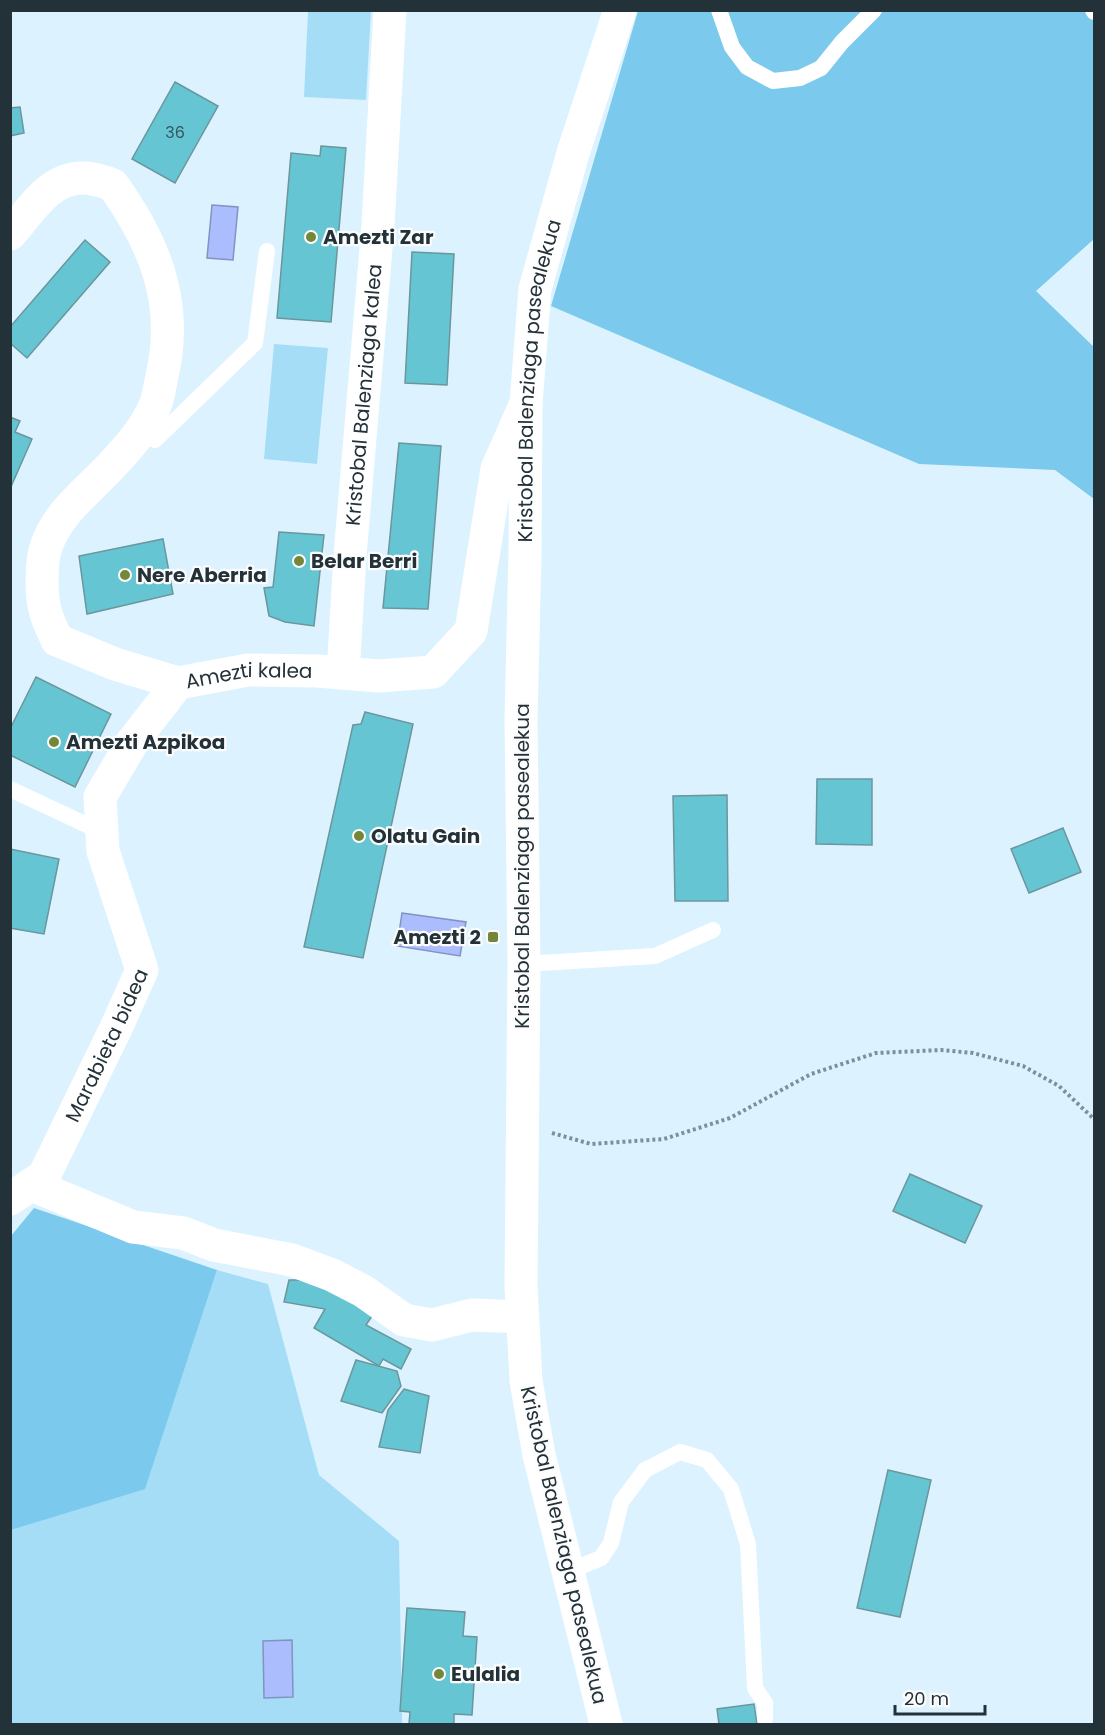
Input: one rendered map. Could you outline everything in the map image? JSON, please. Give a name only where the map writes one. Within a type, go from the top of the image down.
[{"type":"street","name":"Kristobal Balenziaga kalea","points":[[343,673],[350,556],[378,225],[390,10]]},
{"type":"street","name":"Kristobal Balenziaga pasealekua","points":[[606,1725],[539,1455],[526,1381],[521,1317],[524,964],[521,719],[526,403],[535,289],[573,153],[620,10]]},
{"type":"street","name":"Amezti kalea","points":[[10,234],[40,198],[56,183],[85,178],[113,184],[131,210],[149,244],[163,285],[169,329],[164,368],[156,403],[141,431],[111,466],[81,494],[58,525],[46,547],[42,577],[44,609],[57,640],[115,664],[178,683],[249,670],[379,676],[433,672],[471,631],[497,469],[526,403]]},
{"type":"street","name":"Marabieta bidea","points":[[21,1192],[44,1176],[142,970],[103,851],[100,796],[133,741],[178,683]]},
{"type":"street","points":[[21,1192],[133,1227],[183,1233],[214,1245],[292,1260],[332,1275],[363,1291],[404,1320],[432,1325],[471,1315],[521,1317]]},
{"type":"lane","points":[[719,10],[732,47],[747,67],[773,81],[800,78],[821,68],[874,10]]},
{"type":"lane","points":[[141,431],[155,440],[255,343],[267,251]]},
{"type":"lane","points":[[10,789],[102,832]]},
{"type":"lane","points":[[524,964],[655,956],[713,930]]},
{"type":"lane","points":[[567,1572],[601,1558],[611,1542],[621,1502],[645,1470],[680,1452],[707,1460],[731,1489],[748,1544],[755,1688],[765,1703],[765,1719]]},
{"type":"path","points":[[523,1124],[591,1144],[664,1139],[730,1118],[811,1074],[876,1053],[941,1050],[973,1053],[1023,1066],[1059,1086],[1095,1119]]},
{"type":"shaded area","points":[[308,11],[371,11],[366,100],[304,97]]},
{"type":"shaded area","points":[[638,11],[1094,11],[1094,239],[1036,291],[1094,347],[1094,499],[1055,470],[919,464],[551,306]]},
{"type":"shaded area","points":[[212,205],[238,207],[233,260],[207,258]]},
{"type":"shaded area","points":[[274,344],[328,348],[317,464],[264,459]]},
{"type":"shaded area","points":[[402,913],[466,922],[460,956],[397,946]]},
{"type":"shaded area","points":[[34,1208],[217,1270],[145,1489],[11,1530],[11,1236]]},
{"type":"shaded area","points":[[217,1270],[268,1284],[319,1475],[399,1541],[402,1724],[11,1724],[11,1530],[145,1488]]},
{"type":"shaded area","points":[[292,1640],[293,1697],[264,1698],[263,1641]]},
{"type":"building","points":[[175,82],[218,106],[175,183],[132,159]]},
{"type":"building","points":[[20,107],[24,133],[10,136],[10,108]]},
{"type":"building","name":"Amezti Zar","points":[[321,146],[346,148],[331,322],[277,318],[291,153],[320,156]]},
{"type":"building","points":[[85,240],[110,262],[27,358],[10,343],[10,327]]},
{"type":"building","points":[[412,252],[454,254],[447,385],[405,383]]},
{"type":"building","points":[[10,417],[20,421],[15,432],[32,439],[10,489]]},
{"type":"building","points":[[399,443],[441,446],[428,609],[383,608]]},
{"type":"building","name":"Belar Berri","points":[[279,532],[324,535],[314,626],[285,622],[269,616],[264,588],[273,587]]},
{"type":"building","name":"Nere Aberria","points":[[163,539],[173,594],[87,614],[79,556]]},
{"type":"building","name":"Amezti Azpikoa","points":[[36,677],[111,714],[75,787],[10,755],[10,729]]},
{"type":"building","name":"Olatu Gain","points":[[365,712],[413,724],[363,958],[304,947],[353,725],[361,724]]},
{"type":"building","points":[[817,779],[872,779],[872,845],[816,844]]},
{"type":"building","points":[[727,795],[728,901],[675,901],[673,796]]},
{"type":"building","points":[[1063,828],[1081,872],[1029,893],[1011,849]]},
{"type":"building","points":[[10,849],[59,859],[44,934],[10,928]]},
{"type":"building","points":[[910,1174],[982,1206],[965,1243],[893,1211]]},
{"type":"building","points":[[289,1280],[314,1280],[376,1310],[366,1325],[411,1349],[401,1369],[383,1359],[379,1366],[314,1328],[325,1309],[284,1302]]},
{"type":"building","points":[[356,1360],[397,1371],[401,1386],[382,1413],[341,1401]]},
{"type":"building","points":[[404,1389],[429,1396],[420,1453],[379,1447],[388,1410]]},
{"type":"building","points":[[888,1470],[931,1480],[900,1617],[857,1608]]},
{"type":"building","name":"Eulalia","points":[[407,1608],[465,1612],[463,1636],[477,1637],[472,1715],[454,1714],[454,1724],[409,1724],[410,1712],[400,1711]]},
{"type":"building","points":[[754,1704],[757,1724],[719,1724],[717,1709]]},
{"type":"place","name":"Amezti Zar","points":[[311,237]]},
{"type":"place","name":"Belar Berri","points":[[299,561]]},
{"type":"place","name":"Nere Aberria","points":[[125,575]]},
{"type":"place","name":"Amezti Azpikoa","points":[[54,742]]},
{"type":"place","name":"Olatu Gain","points":[[359,836]]},
{"type":"place","name":"Amezti 2","points":[[493,937]]},
{"type":"place","name":"Eulalia","points":[[439,1674]]}]
